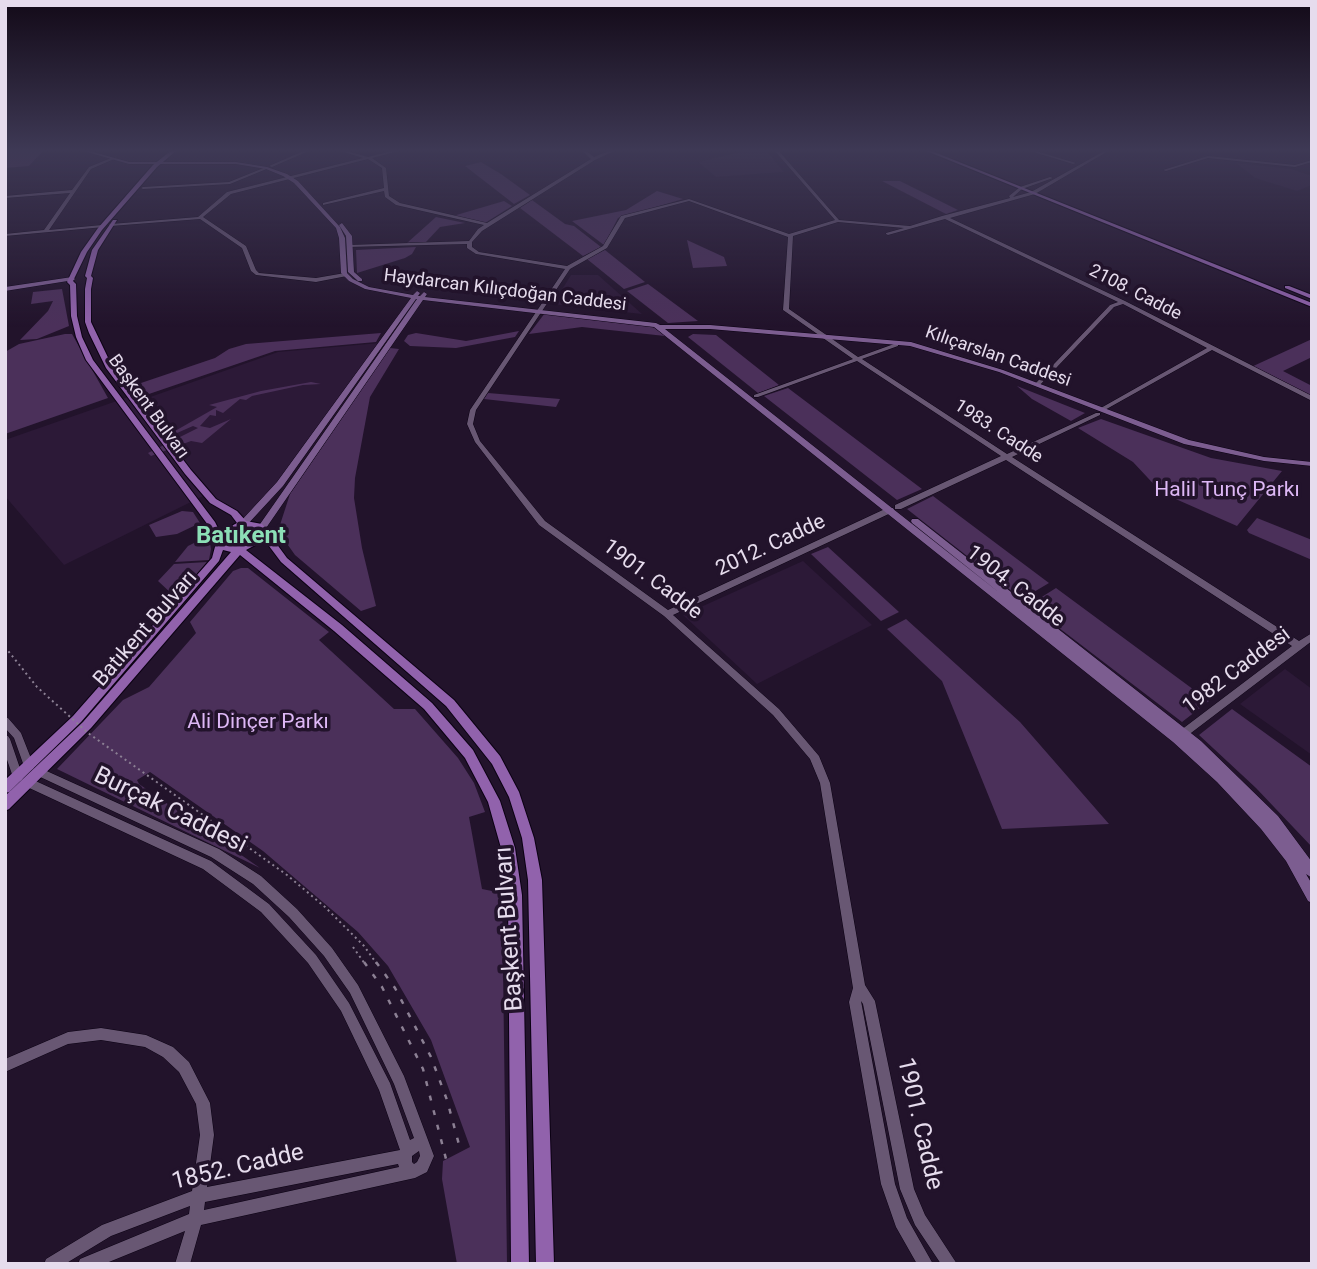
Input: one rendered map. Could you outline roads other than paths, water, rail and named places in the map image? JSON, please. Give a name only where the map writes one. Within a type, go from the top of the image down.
[{"type":"main road","name":"Başkent Bulvarı","points":[[118,209],[101,227],[84,252],[72,281],[76,329],[90,360],[212,524],[220,542],[228,549],[239,549],[338,628],[428,706],[469,754],[492,795],[505,836],[514,895],[520,1264]]},
{"type":"main road","name":"Başkent Bulvarı","points":[[125,209],[94,250],[88,279],[89,326],[110,368],[188,472],[214,501],[234,513],[243,524]]},
{"type":"main road","name":"Haydarcan Kılıçdoğan Caddesi","points":[[321,209],[341,232],[349,275],[367,288],[641,321],[666,328]]},
{"type":"main road","name":"Haydarcan Kılıçdoğan Caddesi","points":[[329,209],[346,230],[349,275]]},
{"type":"main road","points":[[1073,209],[1312,306]]},
{"type":"main road","points":[[1089,209],[1312,298]]},
{"type":"main road","points":[[78,267],[90,266]]},
{"type":"main road","points":[[5,291],[88,279]]},
{"type":"main road","points":[[72,296],[80,292],[88,293]]},
{"type":"main road","name":"Batıkent Bulvarı","points":[[5,805],[23,780],[110,699],[239,549],[256,541],[261,535],[261,530],[419,295]]},
{"type":"main road","name":"Kılıçarslan Caddesi","points":[[666,328],[885,340],[922,346],[1037,385],[1099,412],[1207,447],[1264,459],[1312,464]]},
{"type":"main road","name":"1904. Cadde","points":[[666,328],[1180,736],[1250,795],[1295,846],[1312,872]]},
{"type":"main road","name":"Batıkent Bulvarı","points":[[35,769],[216,559],[220,542],[227,531],[243,524],[280,484],[393,332]]},
{"type":"main road","name":"Kılıçarslan Caddesi","points":[[823,337],[896,345],[986,371],[1209,454],[1266,465],[1312,470]]},
{"type":"main road","points":[[243,524],[255,524],[261,530]]},
{"type":"main road","name":"Başkent Bulvarı","points":[[261,530],[284,560],[445,697],[486,746],[515,796],[528,838],[535,880],[545,1264]]},
{"type":"main road","name":"1904. Cadde","points":[[1180,736],[1265,825],[1290,857],[1312,897]]},
{"type":"main road","name":"Batıkent Bulvarı","points":[[5,788],[23,780]]},
{"type":"street","points":[[46,230],[61,209]]},
{"type":"street","points":[[200,218],[209,209]]},
{"type":"street","points":[[417,209],[488,225]]},
{"type":"street","points":[[514,209],[477,232],[470,242],[470,248],[478,253],[568,268]]},
{"type":"street","name":"1901. Cadde","points":[[653,209],[623,217],[606,247],[568,268],[473,410],[472,432],[542,523],[667,614],[776,712],[814,756],[825,783],[859,988],[855,1002],[888,1184],[901,1222],[926,1264]]},
{"type":"street","name":"1901. Cadde","points":[[715,209],[789,236]]},
{"type":"street","points":[[828,209],[838,221]]},
{"type":"street","points":[[888,234],[971,209]]},
{"type":"street","name":"2108. Cadde","points":[[944,217],[1124,302],[1312,399]]},
{"type":"street","points":[[111,225],[200,218],[244,247],[252,268],[258,274],[313,279],[349,275]]},
{"type":"street","points":[[789,236],[838,221],[908,227]]},
{"type":"street","points":[[5,236],[46,230],[101,227]]},
{"type":"street","points":[[5,236],[101,227]]},
{"type":"street","name":"1983. Cadde","points":[[789,236],[785,308],[823,337],[1299,646]]},
{"type":"street","points":[[349,246],[470,242]]},
{"type":"street","points":[[1037,385],[1112,306],[1124,302]]},
{"type":"street","points":[[753,397],[896,345]]},
{"type":"street","name":"2012. Cadde","points":[[667,614],[1099,412],[1212,348]]},
{"type":"street","name":"1982 Caddesi","points":[[1180,736],[1312,636]]},
{"type":"street","points":[[5,721],[35,769]]},
{"type":"street","points":[[19,740],[7,748],[23,780]]},
{"type":"street","name":"Burçak Caddesi","points":[[35,769],[215,853],[257,880],[293,913],[328,951],[354,989],[399,1081],[424,1146]]},
{"type":"street","name":"Burçak Caddesi","points":[[23,780],[207,864],[247,893],[284,927],[321,970],[345,1007],[385,1088],[406,1153]]},
{"type":"street","name":"1901. Cadde","points":[[859,988],[869,1001],[907,1189],[920,1220],[950,1264]]},
{"type":"street","points":[[5,1066],[51,1044],[82,1035],[101,1034],[137,1038],[168,1052],[188,1074],[205,1111],[207,1144],[196,1219],[182,1264]]},
{"type":"street","points":[[414,1145],[424,1146],[426,1160],[415,1171],[406,1167],[406,1153],[414,1145]]},
{"type":"street","name":"1852. Cadde","points":[[51,1264],[107,1230],[199,1196],[406,1153]]},
{"type":"street","name":"1852. Cadde","points":[[85,1264],[196,1219],[415,1171]]},
{"type":"railway","points":[[5,647],[37,687],[88,733],[287,875],[325,907],[364,946],[377,964]]},
{"type":"railway","points":[[353,947],[365,964]]},
{"type":"railway","points":[[364,962],[382,987],[423,1069],[446,1159]]},
{"type":"railway","points":[[376,962],[395,988],[431,1057],[447,1100],[461,1152]]},
{"type":"district","name":"Batıkent","points":[[241,537]]},
{"type":"park label","name":"Halil Tunç Parkı","points":[[1227,491]]},
{"type":"park label","name":"Ali Dinçer Parkı","points":[[258,723]]}]
